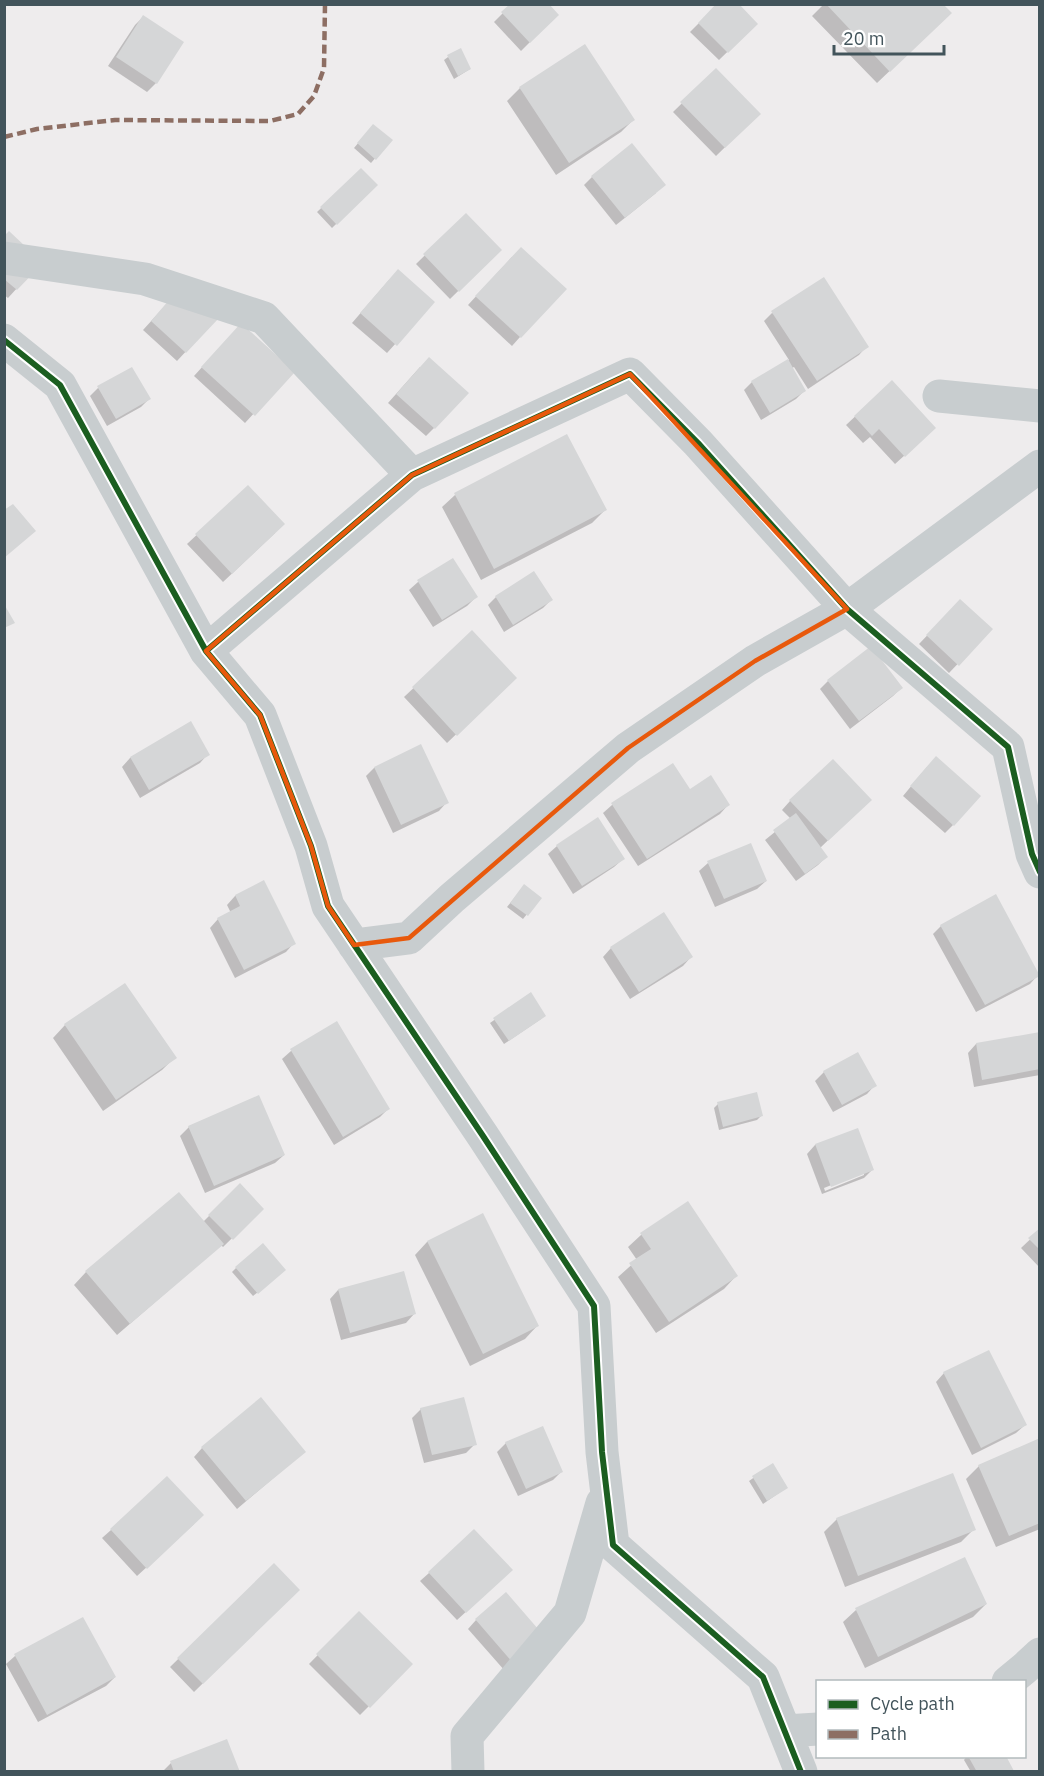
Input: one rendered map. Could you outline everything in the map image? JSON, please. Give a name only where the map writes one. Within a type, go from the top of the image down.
[{"type":"street","points":[[4,258],[145,279],[264,318],[412,475]]},
{"type":"street","points":[[4,340],[60,385],[206,651],[260,715],[311,846],[328,906],[490,1146],[594,1306],[602,1452],[613,1545],[763,1677],[801,1772]]},
{"type":"street","points":[[206,651],[412,475],[630,374],[698,443],[847,609],[1008,747],[1032,854],[1040,872]]},
{"type":"street","points":[[939,396],[1040,406]]},
{"type":"street","points":[[354,945],[409,938],[452,898],[628,748],[754,661],[847,609],[1040,466]]},
{"type":"street","points":[[468,1772],[467,1736],[570,1613],[606,1488]]},
{"type":"street","points":[[1010,1680],[1040,1654]]},
{"type":"street","points":[[784,1731],[816,1729]]},
{"type":"highlighted area","points":[[630,374],[847,609],[755,661],[628,748],[409,938],[354,945],[328,906],[311,846],[260,715],[206,651],[412,475]]},
{"type":"building","points":[[510,4],[549,4],[559,15],[530,43],[501,12]]},
{"type":"building","points":[[716,4],[739,4],[758,24],[728,53],[698,23]]},
{"type":"building","points":[[826,4],[943,4],[952,13],[890,72]]},
{"type":"building","points":[[143,15],[184,42],[157,84],[116,57]]},
{"type":"building","points":[[585,44],[635,120],[569,163],[519,87]]},
{"type":"building","points":[[461,48],[471,69],[458,76],[447,55]]},
{"type":"building","points":[[716,68],[761,114],[725,148],[680,102]]},
{"type":"building","points":[[373,124],[393,140],[376,160],[357,143]]},
{"type":"building","points":[[632,143],[666,185],[625,218],[591,176]]},
{"type":"building","points":[[361,168],[378,185],[337,225],[320,207]]},
{"type":"building","points":[[466,213],[502,250],[459,292],[423,254]]},
{"type":"building","points":[[9,231],[43,263],[17,290],[4,279],[4,236]]},
{"type":"building","points":[[521,247],[567,289],[521,338],[475,296]]},
{"type":"building","points":[[398,269],[435,302],[397,346],[360,313]]},
{"type":"building","points":[[824,277],[869,347],[817,381],[771,311]]},
{"type":"building","points":[[182,285],[219,318],[186,353],[151,321]]},
{"type":"building","points":[[241,323],[295,372],[255,416],[201,367]]},
{"type":"building","points":[[429,357],[469,393],[435,429],[396,394]]},
{"type":"building","points":[[788,359],[806,391],[770,413],[751,381]]},
{"type":"building","points":[[132,367],[151,399],[116,419],[97,386]]},
{"type":"building","points":[[892,380],[936,428],[905,457],[879,429],[872,436],[854,416]]},
{"type":"building","points":[[567,434],[607,510],[494,569],[454,493]]},
{"type":"building","points":[[248,485],[285,524],[232,574],[195,534]]},
{"type":"building","points":[[13,504],[36,531],[4,558],[4,510]]},
{"type":"building","points":[[453,558],[478,597],[442,620],[417,580]]},
{"type":"building","points":[[534,571],[553,600],[513,625],[495,596]]},
{"type":"building","points":[[960,599],[993,629],[959,666],[926,635]]},
{"type":"building","points":[[4,604],[15,623],[4,628]]},
{"type":"building","points":[[472,630],[517,678],[457,736],[412,687]]},
{"type":"building","points":[[871,646],[903,688],[859,721],[827,680]]},
{"type":"building","points":[[191,721],[210,755],[149,790],[130,757]]},
{"type":"building","points":[[421,744],[449,803],[401,825],[374,767]]},
{"type":"building","points":[[936,756],[981,796],[954,826],[910,786]]},
{"type":"building","points":[[833,759],[872,800],[828,841],[789,800]]},
{"type":"building","points":[[673,763],[690,789],[711,775],[730,805],[647,859],[611,803]]},
{"type":"building","points":[[796,813],[828,857],[805,874],[773,830]]},
{"type":"building","points":[[598,817],[625,859],[582,886],[556,845]]},
{"type":"building","points":[[751,843],[767,881],[724,899],[707,861]]},
{"type":"building","points":[[264,880],[296,944],[244,970],[217,918],[240,906],[235,895]]},
{"type":"building","points":[[524,884],[542,898],[528,916],[510,903]]},
{"type":"building","points":[[996,894],[1040,976],[985,1005],[940,925]]},
{"type":"building","points":[[664,912],[693,957],[639,992],[610,947]]},
{"type":"building","points":[[125,983],[177,1058],[116,1100],[64,1024]]},
{"type":"building","points":[[531,992],[546,1016],[509,1041],[493,1018]]},
{"type":"building","points":[[337,1021],[390,1109],[343,1137],[290,1049]]},
{"type":"building","points":[[1040,1032],[1040,1069],[982,1080],[976,1043]]},
{"type":"building","points":[[858,1052],[877,1086],[842,1105],[823,1071]]},
{"type":"building","points":[[757,1092],[763,1116],[723,1127],[717,1102]]},
{"type":"building","points":[[259,1095],[285,1155],[214,1186],[188,1126]]},
{"type":"building","points":[[858,1128],[874,1170],[831,1187],[815,1144]]},
{"type":"building","points":[[240,1183],[264,1209],[233,1240],[208,1215]]},
{"type":"building","points":[[179,1192],[224,1244],[130,1324],[85,1271]]},
{"type":"building","points":[[688,1201],[738,1276],[669,1322],[629,1263],[651,1249],[640,1233]]},
{"type":"building","points":[[483,1213],[539,1326],[483,1354],[427,1241]]},
{"type":"building","points":[[1040,1228],[1040,1250],[1028,1238]]},
{"type":"building","points":[[263,1243],[286,1270],[258,1294],[235,1267]]},
{"type":"building","points":[[404,1271],[416,1314],[350,1333],[338,1289]]},
{"type":"building","points":[[989,1350],[1027,1425],[981,1448],[943,1372]]},
{"type":"building","points":[[261,1397],[306,1452],[246,1501],[201,1447]]},
{"type":"building","points":[[464,1397],[477,1445],[432,1455],[420,1408]]},
{"type":"building","points":[[543,1426],[563,1472],[526,1489],[505,1442]]},
{"type":"building","points":[[1040,1438],[1040,1523],[1009,1536],[978,1465]]},
{"type":"building","points":[[773,1463],[788,1488],[767,1501],[752,1476]]},
{"type":"building","points":[[953,1473],[976,1530],[858,1576],[836,1518]]},
{"type":"building","points":[[167,1476],[204,1515],[147,1569],[110,1529]]},
{"type":"building","points":[[474,1529],[513,1570],[466,1613],[428,1572]]},
{"type":"building","points":[[965,1557],[987,1604],[878,1657],[855,1608]]},
{"type":"building","points":[[274,1563],[300,1590],[203,1684],[177,1658]]},
{"type":"building","points":[[506,1592],[545,1637],[514,1664],[475,1619]]},
{"type":"building","points":[[359,1611],[413,1664],[370,1708],[316,1654]]},
{"type":"building","points":[[83,1617],[116,1677],[47,1715],[14,1654]]},
{"type":"building","points":[[227,1739],[240,1772],[174,1772],[170,1761]]},
{"type":"building","points":[[969,1758],[1007,1758],[1014,1771],[977,1772]]},
{"type":"marked path","points":[[4,137],[37,129],[115,120],[270,121],[298,114],[314,96],[324,68],[325,4]]},
{"type":"cycle path","points":[[4,340],[60,385],[206,651],[260,715],[311,846],[328,906],[594,1306],[602,1452],[613,1545],[763,1677],[801,1772]]},
{"type":"cycle path","points":[[206,651],[412,475],[630,374],[698,443],[847,609],[1008,747],[1032,854],[1040,872]]}]
